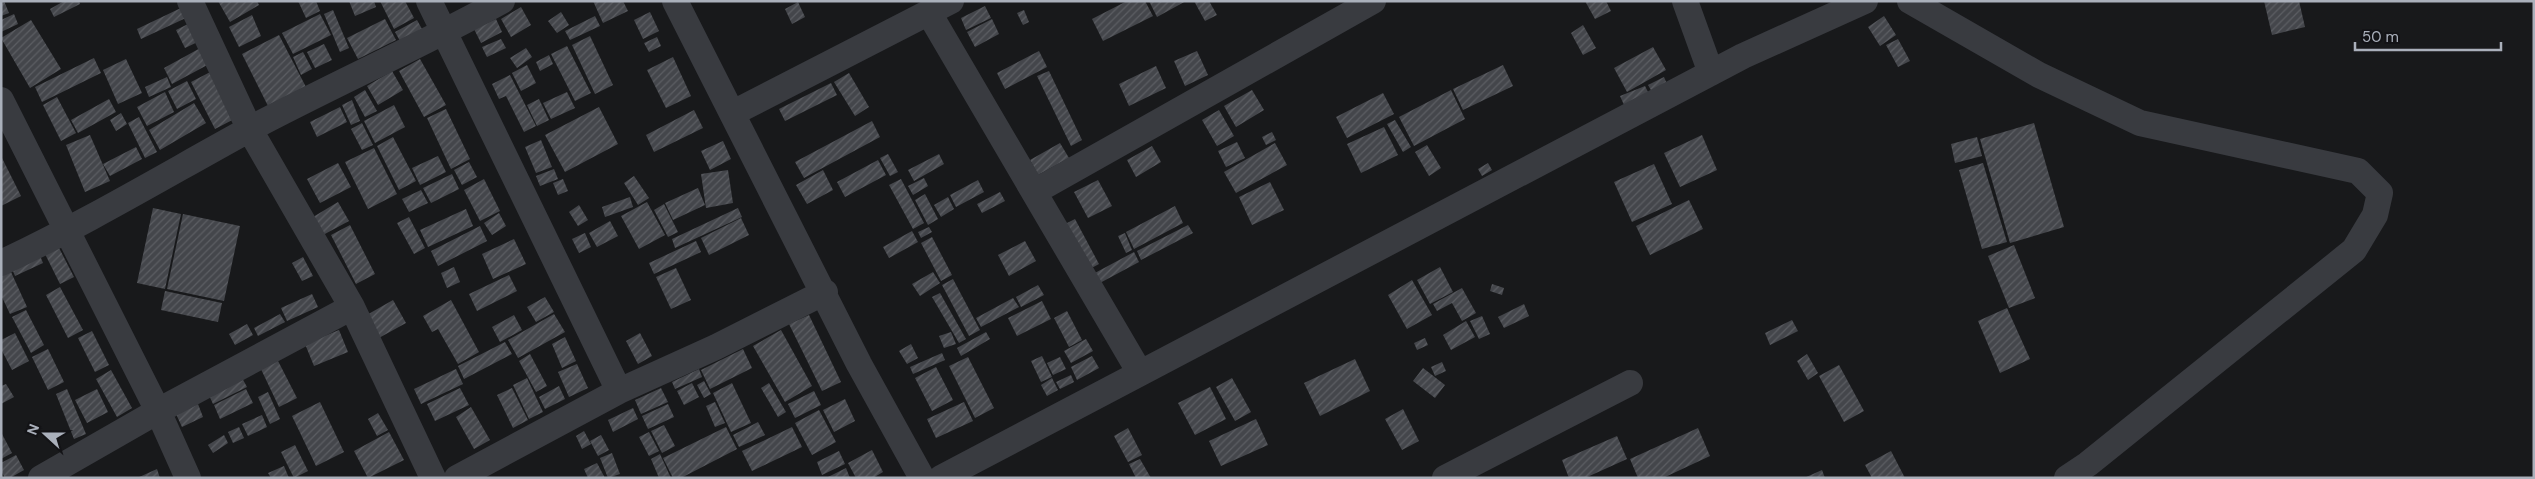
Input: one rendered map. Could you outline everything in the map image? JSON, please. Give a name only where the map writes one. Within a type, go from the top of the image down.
[{"type":"street","points":[[190,1],[250,130],[352,307],[433,478]]},
{"type":"street","points":[[429,1],[446,32],[619,391]]},
{"type":"street","points":[[1,264],[68,232],[250,130],[446,32],[502,1]]},
{"type":"street","points":[[676,1],[825,292],[859,364],[922,478]]},
{"type":"street","points":[[1034,192],[1373,1]]},
{"type":"street","points":[[1685,1],[1711,73]]},
{"type":"street","points":[[941,478],[1711,73],[1864,1]]},
{"type":"street","points":[[1910,1],[2039,75],[2140,123],[2358,172],[2380,193],[2375,215],[2354,250],[2088,464],[2067,478]]},
{"type":"street","points":[[733,113],[940,7],[1034,192],[1140,373]]},
{"type":"street","points":[[1,100],[158,412],[188,478]]},
{"type":"street","points":[[457,478],[619,391],[716,347],[825,292]]},
{"type":"street","points":[[41,478],[352,307]]},
{"type":"street","points":[[1445,478],[1630,383]]},
{"type":"building","points":[[1,1],[4,1],[9,13],[1,16]]},
{"type":"building","points":[[64,1],[79,1],[80,4],[54,17],[50,9]]},
{"type":"building","points":[[218,1],[257,1],[259,5],[230,22]]},
{"type":"building","points":[[298,1],[316,1],[320,11],[306,18]]},
{"type":"building","points":[[349,1],[374,1],[376,7],[355,16]]},
{"type":"building","points":[[380,1],[405,1],[414,18],[394,29]]},
{"type":"building","points":[[593,1],[623,1],[628,11],[603,23]]},
{"type":"building","points":[[1127,1],[1145,1],[1153,16],[1103,41],[1092,19]]},
{"type":"building","points":[[1149,1],[1186,1],[1157,17]]},
{"type":"building","points":[[1194,1],[1209,1],[1217,15],[1205,21]]},
{"type":"building","points":[[1585,1],[1606,1],[1611,11],[1595,19]]},
{"type":"building","points":[[2264,1],[2299,1],[2305,27],[2272,35]]},
{"type":"building","points":[[798,2],[805,17],[792,24],[785,9]]},
{"type":"building","points":[[985,6],[991,18],[966,30],[961,18]]},
{"type":"building","points":[[183,7],[188,17],[141,39],[137,29]]},
{"type":"building","points":[[521,7],[531,25],[511,37],[501,19]]},
{"type":"building","points":[[333,10],[349,48],[340,52],[324,14]]},
{"type":"building","points":[[1024,10],[1029,22],[1023,25],[1017,13]]},
{"type":"building","points":[[561,12],[569,25],[557,33],[548,21]]},
{"type":"building","points":[[650,12],[659,31],[643,39],[634,20]]},
{"type":"building","points":[[14,14],[18,24],[1,32],[1,20]]},
{"type":"building","points":[[320,14],[331,35],[293,54],[282,33]]},
{"type":"building","points":[[252,15],[261,36],[239,47],[229,27]]},
{"type":"building","points":[[595,16],[600,26],[570,40],[565,31]]},
{"type":"building","points":[[1884,16],[1896,35],[1880,46],[1868,27]]},
{"type":"building","points":[[385,19],[396,40],[358,59],[347,38]]},
{"type":"building","points":[[496,19],[502,32],[481,43],[474,29]]},
{"type":"building","points":[[992,19],[999,34],[975,47],[967,32]]},
{"type":"building","points":[[31,20],[61,69],[30,88],[1,38]]},
{"type":"building","points":[[196,20],[204,39],[185,48],[176,30]]},
{"type":"building","points":[[417,20],[422,29],[400,41],[395,32]]},
{"type":"building","points":[[1583,25],[1596,48],[1583,55],[1571,33]]},
{"type":"building","points":[[279,35],[306,87],[268,106],[242,54]]},
{"type":"building","points":[[590,36],[613,85],[595,94],[572,45]]},
{"type":"building","points":[[657,37],[661,46],[649,52],[644,43]]},
{"type":"building","points":[[501,39],[506,48],[487,57],[482,47]]},
{"type":"building","points":[[1898,39],[1910,61],[1898,67],[1886,45]]},
{"type":"building","points":[[324,44],[332,60],[315,68],[307,52]]},
{"type":"building","points":[[204,46],[213,62],[172,84],[164,68]]},
{"type":"building","points":[[567,46],[591,93],[575,101],[551,54]]},
{"type":"building","points":[[1653,47],[1666,70],[1627,92],[1614,68]]},
{"type":"building","points":[[526,48],[532,57],[517,68],[510,58]]},
{"type":"building","points":[[1039,51],[1047,67],[1005,89],[997,73]]},
{"type":"building","points":[[1197,51],[1208,75],[1185,86],[1174,61]]},
{"type":"building","points":[[303,52],[312,69],[301,75],[293,57]]},
{"type":"building","points":[[549,55],[553,64],[540,71],[536,62]]},
{"type":"building","points":[[673,57],[691,96],[666,108],[647,70]]},
{"type":"building","points":[[94,58],[101,73],[42,102],[35,87]]},
{"type":"building","points":[[126,59],[142,93],[118,104],[103,70]]},
{"type":"building","points":[[420,59],[446,105],[424,117],[399,71]]},
{"type":"building","points":[[527,65],[536,83],[521,91],[512,73]]},
{"type":"building","points":[[1503,65],[1513,86],[1463,110],[1453,89]]},
{"type":"building","points":[[1156,66],[1166,88],[1129,106],[1119,84]]},
{"type":"building","points":[[216,69],[240,116],[215,129],[191,82]]},
{"type":"building","points":[[392,71],[403,90],[378,105],[367,86]]},
{"type":"building","points":[[1049,71],[1082,140],[1071,146],[1037,76]]},
{"type":"building","points":[[849,73],[869,107],[855,116],[834,82]]},
{"type":"building","points":[[510,75],[536,126],[524,132],[506,96],[499,99],[492,84]]},
{"type":"building","points":[[167,77],[171,87],[149,97],[145,87]]},
{"type":"building","points":[[1664,77],[1667,84],[1652,92],[1648,85]]},
{"type":"building","points":[[187,81],[196,99],[177,109],[168,91]]},
{"type":"building","points":[[831,83],[837,95],[785,121],[779,109]]},
{"type":"building","points":[[1645,86],[1649,94],[1624,105],[1620,96]]},
{"type":"building","points":[[365,90],[377,111],[365,117],[354,97]]},
{"type":"building","points":[[1252,90],[1264,110],[1236,127],[1224,106]]},
{"type":"building","points":[[1451,90],[1465,119],[1414,146],[1399,117]]},
{"type":"building","points":[[165,92],[174,112],[147,126],[137,107]]},
{"type":"building","points":[[567,92],[575,108],[551,119],[543,103]]},
{"type":"building","points":[[1383,93],[1394,114],[1347,138],[1336,117]]},
{"type":"building","points":[[57,97],[76,133],[61,141],[43,105]]},
{"type":"building","points":[[109,99],[116,112],[78,133],[71,120]]},
{"type":"building","points":[[539,99],[549,120],[537,126],[527,105]]},
{"type":"building","points":[[352,100],[360,121],[351,125],[342,105]]},
{"type":"building","points":[[194,103],[206,123],[160,150],[149,130]]},
{"type":"building","points":[[394,105],[405,127],[375,143],[364,121]]},
{"type":"building","points":[[340,107],[347,122],[317,137],[310,122]]},
{"type":"building","points":[[599,107],[618,144],[565,172],[545,135]]},
{"type":"building","points":[[446,109],[470,159],[451,169],[427,118]]},
{"type":"building","points":[[694,110],[703,128],[654,152],[646,135]]},
{"type":"building","points":[[1219,110],[1234,136],[1217,146],[1202,120]]},
{"type":"building","points":[[121,113],[127,124],[116,131],[110,120]]},
{"type":"building","points":[[139,117],[157,152],[145,158],[128,123]]},
{"type":"building","points":[[1395,120],[1411,147],[1403,152],[1387,124]]},
{"type":"building","points":[[872,121],[880,137],[804,178],[795,162]]},
{"type":"building","points":[[362,123],[373,145],[362,150],[351,129]]},
{"type":"building","points":[[2034,123],[2064,227],[2010,243],[1980,139]]},
{"type":"building","points":[[1384,127],[1398,155],[1361,173],[1347,144]]},
{"type":"building","points":[[1272,132],[1276,140],[1266,145],[1262,137]]},
{"type":"building","points":[[90,135],[110,181],[85,192],[66,145]]},
{"type":"building","points":[[1702,135],[1717,170],[1680,187],[1664,153]]},
{"type":"building","points":[[393,137],[416,181],[399,190],[377,146]]},
{"type":"building","points":[[1977,137],[1982,156],[1955,163],[1951,144]]},
{"type":"building","points":[[541,140],[552,167],[536,173],[525,147]]},
{"type":"building","points":[[723,141],[731,159],[710,170],[701,151]]},
{"type":"building","points":[[1237,142],[1245,158],[1226,167],[1218,151]]},
{"type":"building","points":[[1060,143],[1069,158],[1038,175],[1030,160]]},
{"type":"building","points":[[1275,143],[1287,165],[1236,193],[1224,172]]},
{"type":"building","points":[[1427,145],[1441,168],[1429,176],[1415,152]]},
{"type":"building","points":[[1152,146],[1161,162],[1136,177],[1127,160]]},
{"type":"building","points":[[136,147],[142,159],[110,176],[103,164]]},
{"type":"building","points":[[374,148],[397,194],[368,209],[345,162]]},
{"type":"building","points":[[888,154],[898,172],[890,176],[880,158]]},
{"type":"building","points":[[939,154],[944,164],[914,181],[908,170]]},
{"type":"building","points":[[1,156],[21,196],[1,206]]},
{"type":"building","points":[[438,156],[446,172],[420,185],[412,168]]},
{"type":"building","points":[[878,160],[886,175],[845,197],[837,182]]},
{"type":"building","points":[[469,162],[477,177],[462,185],[454,170]]},
{"type":"building","points":[[338,163],[351,187],[320,203],[307,179]]},
{"type":"building","points":[[1488,163],[1492,170],[1482,176],[1478,169]]},
{"type":"building","points":[[1983,163],[2007,242],[1982,249],[1959,170]]},
{"type":"building","points":[[1654,164],[1672,204],[1632,222],[1614,182]]},
{"type":"building","points":[[554,169],[558,179],[540,186],[536,176]]},
{"type":"building","points":[[728,170],[733,203],[706,208],[701,174]]},
{"type":"building","points":[[823,170],[833,190],[807,204],[796,185]]},
{"type":"building","points":[[452,174],[459,189],[431,203],[423,188]]},
{"type":"building","points":[[634,176],[649,198],[638,205],[624,183]]},
{"type":"building","points":[[924,178],[928,186],[913,195],[908,186]]},
{"type":"building","points":[[484,179],[500,211],[480,221],[464,190]]},
{"type":"building","points":[[563,179],[568,191],[558,195],[553,183]]},
{"type":"building","points":[[901,179],[924,223],[913,229],[889,185]]},
{"type":"building","points":[[978,180],[984,192],[956,207],[950,195]]},
{"type":"building","points":[[1098,180],[1112,206],[1088,218],[1074,192]]},
{"type":"building","points":[[1270,182],[1284,210],[1252,225],[1239,197]]},
{"type":"building","points":[[698,188],[705,205],[673,220],[665,203]]},
{"type":"building","points":[[421,190],[428,203],[409,212],[402,199]]},
{"type":"building","points":[[1000,192],[1005,201],[982,213],[977,204]]},
{"type":"building","points":[[925,194],[938,219],[928,225],[915,200]]},
{"type":"building","points":[[630,197],[633,207],[605,217],[602,207]]},
{"type":"building","points":[[948,197],[954,209],[941,217],[934,205]]},
{"type":"building","points":[[1689,200],[1703,229],[1650,255],[1636,226]]},
{"type":"building","points":[[338,202],[349,221],[323,235],[313,217]]},
{"type":"building","points":[[647,202],[665,235],[639,249],[621,216]]},
{"type":"building","points":[[664,204],[678,232],[668,237],[654,210]]},
{"type":"building","points":[[579,205],[588,220],[578,226],[569,212]]},
{"type":"building","points":[[1175,206],[1183,223],[1134,249],[1126,232]]},
{"type":"building","points":[[153,208],[181,214],[165,289],[137,283]]},
{"type":"building","points":[[738,208],[742,217],[675,248],[672,239]]},
{"type":"building","points":[[466,209],[473,226],[428,247],[420,230]]},
{"type":"building","points":[[499,213],[506,226],[492,235],[484,223]]},
{"type":"building","points":[[183,214],[240,226],[224,301],[167,289]]},
{"type":"building","points":[[409,217],[425,248],[414,254],[397,223]]},
{"type":"building","points":[[741,218],[749,235],[709,255],[701,238]]},
{"type":"building","points":[[1075,219],[1099,264],[1086,271],[1063,225]]},
{"type":"building","points":[[610,221],[618,236],[597,247],[589,233]]},
{"type":"building","points":[[350,225],[375,274],[356,284],[331,235]]},
{"type":"building","points":[[1188,225],[1193,233],[1141,260],[1137,251]]},
{"type":"building","points":[[480,226],[487,241],[438,266],[431,251]]},
{"type":"building","points":[[929,227],[932,232],[921,238],[918,232]]},
{"type":"building","points":[[912,231],[918,242],[889,258],[883,247]]},
{"type":"building","points":[[585,233],[591,247],[579,253],[572,239]]},
{"type":"building","points":[[1125,233],[1132,250],[1126,253],[1118,236]]},
{"type":"building","points":[[932,237],[952,275],[941,281],[921,243]]},
{"type":"building","points":[[514,239],[526,264],[493,279],[482,254]]},
{"type":"building","points":[[696,241],[701,252],[654,274],[649,263]]},
{"type":"building","points":[[1025,241],[1036,261],[1009,276],[998,255]]},
{"type":"building","points":[[57,244],[74,277],[60,284],[44,252]]},
{"type":"building","points":[[2014,245],[2035,298],[2009,308],[1988,256]]},
{"type":"building","points":[[1134,252],[1139,262],[1098,284],[1093,274]]},
{"type":"building","points":[[39,253],[43,263],[15,276],[11,266]]},
{"type":"building","points":[[303,257],[313,276],[302,281],[292,263]]},
{"type":"building","points":[[454,267],[460,282],[447,288],[441,273]]},
{"type":"building","points":[[1440,267],[1453,292],[1430,304],[1417,280]]},
{"type":"building","points":[[676,268],[691,300],[671,309],[656,277]]},
{"type":"building","points":[[11,272],[27,307],[10,314],[1,295],[1,276]]},
{"type":"building","points":[[933,272],[940,283],[920,296],[912,284]]},
{"type":"building","points":[[509,275],[517,291],[477,311],[469,294]]},
{"type":"building","points":[[953,279],[980,330],[969,336],[942,285]]},
{"type":"building","points":[[1412,280],[1432,315],[1407,329],[1388,295]]},
{"type":"building","points":[[1492,284],[1504,288],[1502,295],[1490,291]]},
{"type":"building","points":[[1038,285],[1044,295],[1021,307],[1016,297]]},
{"type":"building","points":[[60,287],[83,330],[68,338],[46,295]]},
{"type":"building","points":[[1462,288],[1476,313],[1462,321],[1452,303],[1437,311],[1433,304]]},
{"type":"building","points":[[165,291],[222,303],[218,322],[161,310]]},
{"type":"building","points":[[940,293],[966,339],[959,343],[932,297]]},
{"type":"building","points":[[312,294],[318,307],[287,321],[281,308]]},
{"type":"building","points":[[545,297],[554,312],[536,322],[527,307]]},
{"type":"building","points":[[1013,298],[1019,307],[981,327],[976,318]]},
{"type":"building","points":[[393,300],[406,323],[377,339],[365,316]]},
{"type":"building","points":[[451,300],[479,352],[458,364],[438,329],[432,332],[423,316]]},
{"type":"building","points":[[1042,301],[1051,319],[1017,336],[1008,318]]},
{"type":"building","points":[[1524,304],[1529,316],[1504,328],[1498,317]]},
{"type":"building","points":[[2007,308],[2030,359],[2000,373],[1978,321]]},
{"type":"building","points":[[26,310],[44,345],[31,353],[12,317]]},
{"type":"building","points":[[1067,311],[1082,340],[1069,347],[1054,318]]},
{"type":"building","points":[[280,314],[285,322],[258,336],[254,328]]},
{"type":"building","points":[[554,314],[565,332],[518,358],[508,340]]},
{"type":"building","points":[[514,315],[522,330],[500,342],[492,327]]},
{"type":"building","points":[[809,315],[841,382],[822,391],[789,324]]},
{"type":"building","points":[[1482,316],[1490,334],[1479,339],[1470,321]]},
{"type":"building","points":[[1792,320],[1798,331],[1770,345],[1765,333]]},
{"type":"building","points":[[1466,321],[1475,337],[1451,350],[1443,335]]},
{"type":"building","points":[[247,324],[253,335],[235,345],[229,334]]},
{"type":"building","points":[[339,330],[348,352],[314,366],[305,344]]},
{"type":"building","points":[[781,330],[812,386],[785,402],[753,346]]},
{"type":"building","points":[[92,331],[109,365],[95,372],[78,338]]},
{"type":"building","points":[[951,332],[956,344],[944,348],[939,336]]},
{"type":"building","points":[[986,332],[990,339],[961,356],[957,348]]},
{"type":"building","points":[[15,333],[29,361],[12,370],[1,349],[1,340]]},
{"type":"building","points":[[640,333],[652,356],[638,364],[626,341]]},
{"type":"building","points":[[565,337],[576,361],[562,368],[552,344]]},
{"type":"building","points":[[1425,338],[1428,345],[1417,350],[1414,343]]},
{"type":"building","points":[[1086,339],[1093,351],[1071,363],[1064,351]]},
{"type":"building","points":[[505,342],[512,354],[464,379],[458,366]]},
{"type":"building","points":[[911,344],[918,358],[907,364],[899,351]]},
{"type":"building","points":[[48,349],[64,382],[48,390],[32,357]]},
{"type":"building","points":[[743,349],[752,368],[710,389],[701,370]]},
{"type":"building","points":[[942,353],[945,360],[913,374],[910,367]]},
{"type":"building","points":[[530,354],[547,386],[536,392],[519,361]]},
{"type":"building","points":[[1807,354],[1818,373],[1808,380],[1797,361]]},
{"type":"building","points":[[1042,356],[1052,377],[1041,382],[1031,361]]},
{"type":"building","points":[[1092,356],[1099,368],[1077,380],[1071,367]]},
{"type":"building","points":[[276,357],[297,398],[279,407],[259,365]]},
{"type":"building","points":[[968,357],[994,408],[975,418],[949,366]]},
{"type":"building","points":[[1060,357],[1066,369],[1053,375],[1047,363]]},
{"type":"building","points":[[1355,359],[1370,391],[1320,416],[1304,383]]},
{"type":"building","points":[[1442,362],[1446,371],[1435,376],[1431,367]]},
{"type":"building","points":[[577,364],[588,388],[569,397],[558,372]]},
{"type":"building","points":[[1839,365],[1864,411],[1844,422],[1819,376]]},
{"type":"building","points":[[936,367],[953,400],[932,411],[915,378]]},
{"type":"building","points":[[1423,368],[1445,385],[1435,398],[1413,381]]},
{"type":"building","points":[[456,369],[463,384],[421,404],[414,389]]},
{"type":"building","points":[[699,369],[702,377],[675,389],[672,382]]},
{"type":"building","points":[[111,370],[132,408],[117,417],[96,379]]},
{"type":"building","points":[[1071,375],[1074,382],[1060,389],[1056,382]]},
{"type":"building","points":[[241,376],[247,387],[213,404],[208,393]]},
{"type":"building","points":[[527,378],[543,412],[529,419],[513,385]]},
{"type":"building","points":[[1052,378],[1058,390],[1047,396],[1041,385]]},
{"type":"building","points":[[1232,378],[1251,412],[1235,421],[1216,387]]},
{"type":"building","points":[[704,381],[711,394],[704,398],[697,385]]},
{"type":"building","points":[[692,383],[699,397],[684,405],[677,391]]},
{"type":"building","points":[[732,383],[751,423],[731,432],[713,393]]},
{"type":"building","points":[[769,383],[786,412],[778,417],[761,388]]},
{"type":"building","points":[[6,384],[14,397],[1,404],[1,386]]},
{"type":"building","points":[[559,386],[565,399],[545,409],[539,397]]},
{"type":"building","points":[[1210,387],[1226,419],[1195,435],[1178,403]]},
{"type":"building","points":[[460,388],[469,405],[435,421],[427,404]]},
{"type":"building","points":[[512,388],[528,420],[513,428],[497,395]]},
{"type":"building","points":[[661,388],[668,402],[641,414],[635,400]]},
{"type":"building","points":[[67,389],[86,434],[74,439],[56,394]]},
{"type":"building","points":[[97,389],[108,412],[87,423],[75,400]]},
{"type":"building","points":[[246,389],[253,403],[220,419],[214,405]]},
{"type":"building","points":[[814,391],[821,405],[795,418],[788,404]]},
{"type":"building","points":[[268,392],[280,419],[270,424],[258,397]]},
{"type":"building","points":[[845,399],[855,421],[834,432],[823,410]]},
{"type":"building","points":[[320,402],[344,452],[316,466],[292,416]]},
{"type":"building","points":[[715,402],[725,423],[715,427],[706,406]]},
{"type":"building","points":[[964,402],[973,421],[936,438],[927,419]]},
{"type":"building","points":[[198,404],[203,417],[182,427],[176,414]]},
{"type":"building","points":[[668,404],[674,417],[648,429],[642,416]]},
{"type":"building","points":[[471,407],[490,440],[474,449],[456,417]]},
{"type":"building","points":[[633,408],[638,419],[613,432],[608,420]]},
{"type":"building","points":[[1403,409],[1419,441],[1402,450],[1385,419]]},
{"type":"building","points":[[819,410],[836,442],[812,455],[795,423]]},
{"type":"building","points":[[378,413],[388,430],[377,436],[368,419]]},
{"type":"building","points":[[262,415],[267,427],[248,436],[242,424]]},
{"type":"building","points":[[1256,419],[1268,445],[1221,466],[1209,441]]},
{"type":"building","points":[[758,422],[765,435],[739,447],[733,435]]},
{"type":"building","points":[[664,425],[675,446],[662,453],[651,431]]},
{"type":"building","points":[[239,427],[244,438],[233,443],[228,432]]},
{"type":"building","points":[[726,427],[737,449],[681,478],[673,478],[663,458]]},
{"type":"building","points":[[792,427],[802,447],[752,471],[742,451]]},
{"type":"building","points":[[1128,428],[1142,455],[1128,462],[1114,436]]},
{"type":"building","points":[[1698,428],[1710,456],[1663,478],[1638,478],[1630,459]]},
{"type":"building","points":[[584,431],[591,444],[582,449],[576,436]]},
{"type":"building","points":[[1,432],[12,453],[1,459]]},
{"type":"building","points":[[389,432],[404,460],[368,478],[354,451]]},
{"type":"building","points":[[649,432],[659,451],[649,456],[639,437]]},
{"type":"building","points":[[224,435],[228,443],[213,453],[208,445]]},
{"type":"building","points":[[601,435],[609,450],[598,456],[590,441]]},
{"type":"building","points":[[1617,436],[1627,459],[1585,478],[1569,478],[1562,460]]},
{"type":"building","points":[[295,445],[308,471],[294,478],[281,452]]},
{"type":"building","points":[[872,450],[883,472],[873,478],[856,478],[848,463]]},
{"type":"building","points":[[839,451],[845,464],[822,475],[817,462]]},
{"type":"building","points":[[1891,451],[1905,478],[1872,478],[1865,465]]},
{"type":"building","points":[[612,453],[620,474],[608,478],[600,458]]},
{"type":"building","points":[[660,454],[671,478],[659,478],[651,459]]},
{"type":"building","points":[[16,455],[24,470],[10,478],[5,478],[1,471],[1,463]]},
{"type":"building","points":[[1140,459],[1151,478],[1136,478],[1129,464]]},
{"type":"building","points":[[597,463],[605,478],[588,478],[584,469]]},
{"type":"building","points":[[284,466],[289,478],[271,478],[268,473]]},
{"type":"building","points":[[846,468],[850,478],[826,478]]},
{"type":"building","points":[[157,469],[160,478],[137,478]]},
{"type":"building","points":[[1822,470],[1825,478],[1804,478]]}]
